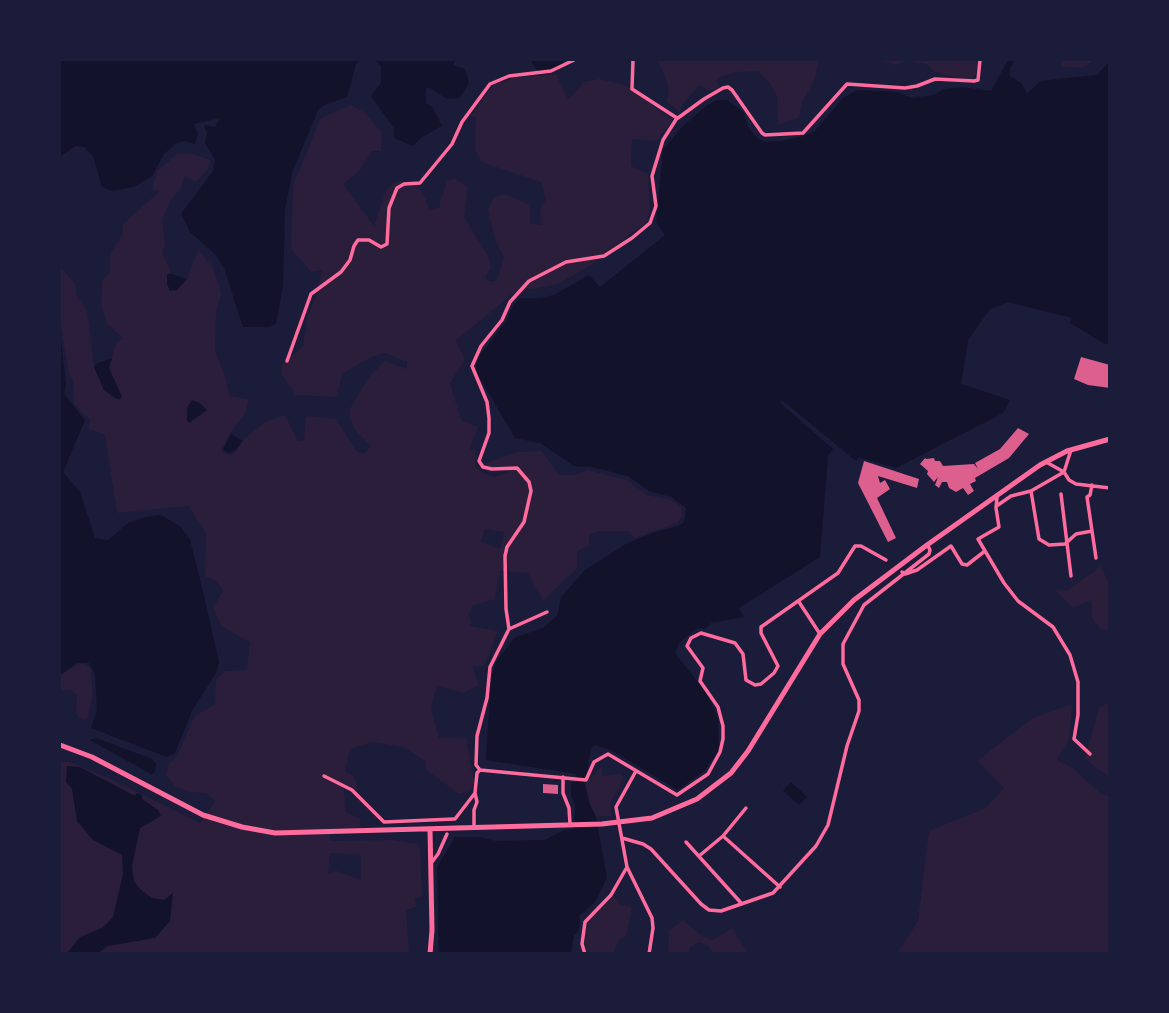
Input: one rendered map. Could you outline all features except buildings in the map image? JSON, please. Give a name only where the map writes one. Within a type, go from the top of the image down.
[{"type":"main road","points":[[60,745],[92,757],[203,815],[242,827],[275,832],[300,834],[602,824],[649,819],[697,799],[725,778],[748,751],[820,634],[854,600],[997,494],[1046,462],[1071,450],[1110,439]]},
{"type":"main road","points":[[430,829],[430,954]]},
{"type":"street","points":[[286,361],[311,294],[341,272],[350,260],[358,240],[369,240],[381,247],[387,244],[389,208],[397,188],[404,184],[420,183],[452,144],[462,122],[490,84],[509,76],[551,71],[574,60]]},
{"type":"street","points":[[633,60],[632,89],[677,118]]},
{"type":"street","points":[[886,560],[857,545],[838,573],[760,628],[778,666],[761,684],[755,685],[746,680],[742,652],[735,643],[701,633],[692,636],[687,643],[688,648],[703,668],[700,681],[714,699],[722,721],[723,739],[720,752],[708,774],[677,795],[608,754],[592,764],[586,780],[480,770],[476,765],[477,736],[490,667],[509,629],[505,556],[507,547],[524,522],[531,491],[525,475],[517,468],[492,469],[483,467],[479,461],[489,433],[489,418],[487,402],[471,366],[481,346],[502,320],[510,302],[529,281],[566,262],[604,256],[650,223],[656,206],[652,176],[663,140],[677,118],[723,88],[728,87],[762,133],[803,133],[847,84],[905,88],[935,79],[974,81],[978,80],[980,60]]},
{"type":"street","points":[[998,505],[1011,496],[1031,491],[1063,472],[1071,450]]},
{"type":"street","points":[[1046,462],[1076,484],[1110,488]]},
{"type":"street","points":[[1092,485],[1087,497],[1096,558]]},
{"type":"street","points":[[1031,491],[1039,539],[1049,545],[1065,544],[1076,534],[1092,531]]},
{"type":"street","points":[[997,494],[999,527],[978,539],[1018,601],[1053,628],[1070,655],[1078,682],[1078,715],[1074,739],[1090,754]]},
{"type":"street","points":[[1061,494],[1071,576]]},
{"type":"street","points":[[622,838],[651,849],[709,910],[721,911],[773,894],[816,846],[828,825],[847,746],[856,722],[859,700],[843,664],[844,644],[864,605],[929,554],[927,545]]},
{"type":"street","points":[[903,573],[916,570],[951,546],[962,564],[967,565],[985,551]]},
{"type":"street","points":[[799,602],[820,634]]},
{"type":"street","points":[[509,629],[547,612]]},
{"type":"street","points":[[474,827],[477,773],[480,770]]},
{"type":"street","points":[[636,771],[617,802],[627,867],[652,918],[649,954]]},
{"type":"street","points":[[324,776],[352,790],[384,822]]},
{"type":"street","points":[[563,777],[563,793],[572,824]]},
{"type":"street","points":[[379,831],[379,824],[384,822],[453,820],[475,793]]},
{"type":"street","points":[[699,856],[723,836],[747,808]]},
{"type":"street","points":[[431,863],[434,862],[447,834]]},
{"type":"street","points":[[723,836],[780,887]]},
{"type":"street","points":[[686,842],[742,904]]},
{"type":"street","points":[[585,954],[582,944],[585,922],[611,895],[627,867]]},
{"type":"shaded area","points":[[60,60],[361,60],[356,64],[347,97],[318,110],[292,173],[285,210],[283,285],[276,324],[268,327],[243,327],[224,268],[215,254],[190,232],[181,214],[213,171],[215,160],[205,143],[207,133],[204,125],[215,127],[220,118],[194,124],[198,133],[195,144],[184,141],[177,143],[164,154],[152,176],[134,187],[112,191],[102,187],[93,156],[84,147],[75,146],[60,157]]},
{"type":"shaded area","points":[[374,60],[455,60],[453,65],[465,69],[469,82],[460,98],[447,99],[426,88],[426,103],[432,107],[442,126],[422,137],[413,146],[394,138],[394,128],[371,96],[381,83],[381,66]]},
{"type":"shaded area","points":[[566,60],[559,66],[539,72],[531,62]]},
{"type":"shaded area","points":[[658,60],[816,60],[818,64],[799,117],[778,125],[777,97],[770,83],[758,71],[737,72],[719,77],[716,80],[720,87],[709,91],[699,85],[683,104],[680,112],[666,101],[669,94],[667,83]]},
{"type":"shaded area","points":[[882,60],[978,60],[976,74],[971,80],[944,75],[927,64],[908,61],[893,65]]},
{"type":"shaded area","points":[[1008,60],[1015,60],[1010,68],[1010,76],[1022,84],[1027,94],[1040,81],[1097,75],[1109,62],[1109,345],[1070,323],[1072,318],[1008,302],[990,309],[968,340],[961,384],[1010,400],[1003,413],[896,468],[859,457],[856,461],[782,400],[780,403],[833,449],[828,456],[820,557],[739,608],[744,617],[711,623],[705,629],[697,628],[679,643],[675,653],[707,694],[718,718],[719,750],[704,771],[678,790],[613,751],[595,745],[591,748],[585,785],[596,817],[607,878],[595,902],[579,916],[580,924],[574,935],[571,953],[439,953],[437,867],[455,837],[479,837],[496,841],[544,840],[565,830],[574,829],[575,805],[571,796],[571,783],[576,782],[576,774],[486,760],[491,680],[496,662],[514,638],[543,628],[557,616],[561,597],[585,570],[626,544],[683,523],[686,508],[672,497],[649,491],[628,476],[592,467],[574,466],[540,443],[515,438],[477,373],[476,365],[480,355],[506,322],[520,298],[554,295],[589,275],[600,287],[665,235],[656,222],[663,150],[683,126],[706,106],[717,100],[727,100],[744,113],[748,127],[757,138],[765,142],[781,141],[815,131],[843,98],[857,90],[897,92],[912,98],[962,87],[991,91]]},
{"type":"shaded area","points":[[1063,60],[1095,60],[1082,68],[1061,66]]},
{"type":"shaded area","points":[[556,74],[568,100],[584,82],[599,79],[625,85],[673,120],[657,141],[632,139],[631,166],[648,174],[650,211],[647,222],[591,265],[558,284],[533,289],[520,288],[456,340],[465,360],[450,383],[461,420],[478,427],[470,449],[476,450],[475,465],[481,472],[493,477],[508,471],[488,472],[486,463],[517,452],[542,451],[559,475],[575,475],[588,470],[627,480],[647,495],[672,500],[681,507],[683,516],[677,523],[634,538],[628,531],[599,531],[589,535],[589,546],[577,551],[577,568],[543,601],[528,573],[500,571],[495,599],[472,606],[469,615],[472,622],[469,626],[498,631],[484,666],[472,666],[479,685],[463,693],[437,685],[431,709],[439,738],[466,737],[474,783],[470,791],[459,794],[426,770],[426,761],[403,747],[372,742],[350,749],[345,771],[354,776],[358,790],[344,783],[345,811],[360,819],[361,829],[330,829],[330,841],[393,840],[418,844],[422,896],[415,898],[416,907],[406,910],[409,953],[60,953],[60,762],[70,762],[113,780],[200,823],[215,801],[206,793],[188,792],[175,786],[166,775],[169,763],[177,756],[194,717],[215,704],[216,680],[225,671],[247,670],[250,642],[221,626],[213,607],[223,591],[215,580],[205,577],[206,534],[189,506],[117,513],[105,434],[88,429],[90,420],[73,403],[74,382],[69,375],[60,319],[60,266],[76,285],[76,295],[87,311],[94,367],[104,390],[115,399],[122,397],[109,368],[116,343],[123,338],[107,324],[101,306],[102,281],[110,272],[110,254],[122,235],[123,224],[160,191],[152,189],[157,171],[177,154],[193,154],[210,160],[208,170],[196,182],[185,176],[181,188],[170,201],[162,220],[165,244],[162,253],[171,271],[167,275],[187,279],[198,250],[212,266],[219,284],[221,294],[216,313],[215,351],[226,378],[229,396],[249,399],[244,416],[234,427],[221,451],[229,455],[235,453],[245,438],[265,422],[285,415],[298,441],[304,440],[306,416],[336,419],[357,452],[365,453],[371,446],[354,429],[349,410],[369,377],[385,361],[407,369],[407,362],[385,353],[373,356],[343,373],[336,397],[296,395],[282,375],[282,364],[303,346],[308,315],[317,294],[322,270],[311,272],[291,249],[293,185],[321,118],[351,105],[365,113],[382,133],[381,151],[372,151],[360,170],[343,184],[374,226],[386,190],[394,182],[414,182],[426,200],[429,211],[441,207],[439,204],[447,181],[454,178],[468,187],[464,217],[488,256],[491,268],[485,278],[491,282],[497,280],[504,257],[495,240],[488,210],[494,197],[505,194],[530,205],[530,224],[542,225],[540,209],[546,199],[541,182],[481,162],[475,149],[476,117],[470,116],[494,84],[514,78]],"holes":[[[485,529],[504,532],[500,549],[481,542]],[[330,853],[361,855],[361,880],[337,871],[328,874]]]},
{"type":"shaded area","points":[[167,274],[187,279],[177,290],[170,291]]},
{"type":"shaded area","points":[[60,334],[66,384],[64,394],[85,420],[63,472],[80,492],[95,538],[108,540],[128,523],[161,515],[181,527],[190,540],[202,587],[219,662],[216,673],[193,709],[175,753],[167,757],[91,728],[97,710],[95,674],[89,663],[77,663],[60,675]]},
{"type":"shaded area","points":[[112,358],[109,368],[122,397],[119,400],[104,390],[94,367]]},
{"type":"shaded area","points":[[192,400],[207,410],[189,423],[187,408]]},
{"type":"shaded area","points":[[231,434],[243,441],[234,451],[228,453],[223,449]]},
{"type":"shaded area","points":[[1101,566],[1109,584],[1110,629],[1101,630],[1092,618],[1092,600],[1073,608],[1054,589],[1067,591]]},
{"type":"shaded area","points":[[82,663],[91,669],[93,692],[88,718],[83,720],[76,714],[77,695],[70,690],[60,690],[60,675]]},
{"type":"shaded area","points":[[1109,702],[1109,777],[1085,759],[1099,708]]},
{"type":"shaded area","points":[[1072,704],[1069,739],[1057,760],[1073,768],[1101,794],[1109,796],[1109,953],[897,953],[918,921],[929,831],[986,808],[1004,788],[977,761],[1033,718]]},
{"type":"shaded area","points":[[96,738],[152,759],[156,763],[155,772],[151,774],[90,740]]},
{"type":"shaded area","points":[[602,765],[602,776],[621,774],[623,777],[611,801],[611,816],[596,817],[585,785]]},
{"type":"shaded area","points":[[67,766],[80,767],[135,796],[137,793],[142,795],[142,799],[158,810],[161,816],[140,828],[132,866],[134,881],[152,898],[164,900],[173,893],[170,921],[155,938],[108,946],[98,953],[67,953],[80,937],[102,928],[113,917],[123,874],[122,855],[93,840],[77,821],[72,789],[66,782]]},
{"type":"shaded area","points":[[791,782],[807,797],[799,805],[783,791]]},
{"type":"shaded area","points":[[614,896],[621,905],[632,907],[626,936],[618,941],[614,953],[588,953],[584,945],[586,924]]},
{"type":"shaded area","points":[[683,920],[702,936],[712,940],[732,928],[748,953],[714,953],[699,942],[689,948],[689,953],[668,953],[669,931]]}]
